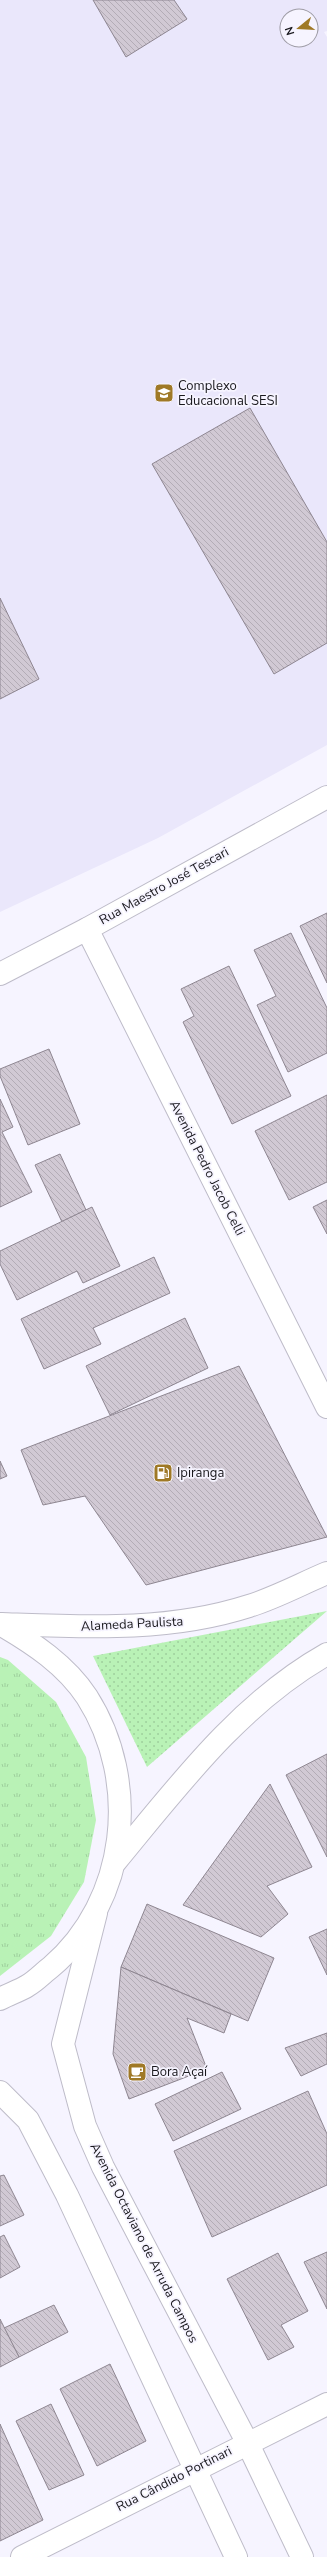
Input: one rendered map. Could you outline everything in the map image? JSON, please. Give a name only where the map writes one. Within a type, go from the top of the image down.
[{"type":"street","name":"Rua Maestro José Tescari","points":[[0,974],[87,929],[327,797]]},
{"type":"street","name":"Avenida Pedro Jacob Celli","points":[[87,929],[327,1406]]},
{"type":"street","name":"Alameda Paulista","points":[[0,1624],[103,1628],[179,1623],[249,1606],[327,1573]]},
{"type":"street","points":[[0,1624],[49,1654],[86,1697],[112,1748],[122,1805],[116,1861],[96,1911],[67,1952],[28,1986],[0,1999]]},
{"type":"street","points":[[116,1861],[189,1772],[244,1715],[311,1663],[327,1654]]},
{"type":"street","name":"Avenida Octaviano de Arruda Campos","points":[[96,1911],[63,2044],[85,2126],[103,2167],[247,2442],[302,2557]]},
{"type":"street","points":[[0,2092],[28,2120],[67,2194],[236,2557]]},
{"type":"street","name":"Rua Cândido Portinari","points":[[22,2557],[247,2442],[327,2404]]},
{"type":"shaded area","name":"Complexo Educacional SESI","points":[[0,0],[327,0],[327,31],[324,32],[327,37],[327,745],[158,838],[0,912]]},
{"type":"green space","points":[[327,1611],[147,1767],[93,1656]]},
{"type":"green space","points":[[0,1657],[8,1660],[56,1702],[86,1757],[96,1820],[84,1882],[51,1936],[0,1976]]},
{"type":"building","points":[[93,0],[174,0],[187,19],[126,57]]},
{"type":"building","points":[[250,408],[327,542],[327,643],[274,674],[152,464]]},
{"type":"building","points":[[0,598],[39,679],[0,699]]},
{"type":"building","points":[[327,913],[327,983],[300,926]]},
{"type":"building","points":[[291,933],[327,1008],[327,1053],[288,1072],[257,1005],[276,996],[254,950]]},
{"type":"building","points":[[229,966],[291,1096],[232,1124],[183,1022],[194,1016],[181,989]]},
{"type":"building","points":[[49,1049],[80,1124],[28,1145],[0,1076],[0,1069]]},
{"type":"building","points":[[327,1095],[327,1182],[289,1200],[255,1131]]},
{"type":"building","points":[[0,1099],[13,1127],[2,1132],[32,1192],[0,1207]]},
{"type":"building","points":[[60,1154],[86,1210],[62,1222],[35,1165]]},
{"type":"building","points":[[327,1200],[327,1234],[313,1207]]},
{"type":"building","points":[[92,1207],[120,1266],[83,1283],[77,1271],[17,1300],[0,1264],[0,1251]]},
{"type":"building","points":[[154,1257],[170,1293],[93,1328],[101,1344],[44,1369],[21,1319]]},
{"type":"building","points":[[185,1318],[208,1368],[110,1415],[86,1366]]},
{"type":"building","name":"Ipiranga","points":[[239,1366],[327,1537],[146,1585],[85,1496],[43,1505],[21,1450]]},
{"type":"building","points":[[0,1461],[7,1476],[0,1479]]},
{"type":"building","points":[[327,1754],[327,1857],[286,1775]]},
{"type":"building","points":[[270,1784],[312,1867],[267,1886],[288,1914],[261,1937],[183,1905]]},
{"type":"building","points":[[147,1904],[274,1958],[248,2021],[121,1967]]},
{"type":"building","points":[[327,1929],[327,1975],[309,1937]]},
{"type":"building","points":[[121,1967],[231,2014],[224,2033],[187,2018],[207,2069],[129,2099],[113,2054]]},
{"type":"building","points":[[327,2033],[327,2064],[301,2076],[285,2048]]},
{"type":"building","points":[[222,2072],[241,2109],[173,2141],[155,2104]]},
{"type":"building","points":[[308,2091],[327,2134],[327,2185],[212,2237],[174,2151]]},
{"type":"building","points":[[4,2175],[24,2215],[0,2226],[0,2176]]},
{"type":"building","points":[[4,2235],[20,2267],[0,2278],[0,2237]]},
{"type":"building","points":[[327,2252],[327,2309],[304,2262]]},
{"type":"building","points":[[278,2253],[308,2311],[281,2325],[294,2347],[268,2360],[227,2279]]},
{"type":"building","points":[[54,2305],[68,2332],[19,2357],[4,2328]]},
{"type":"building","points":[[0,2319],[19,2357],[0,2367]]},
{"type":"building","points":[[110,2364],[146,2441],[97,2466],[60,2389]]},
{"type":"building","points":[[51,2404],[84,2475],[49,2490],[16,2421]]},
{"type":"building","points":[[0,2424],[43,2520],[0,2541]]},
{"type":"place","name":"Complexo Educacional SESI","points":[[164,393]]},
{"type":"place","name":"Ipiranga","points":[[163,1473]]},
{"type":"place","name":"Bora Açaí","points":[[137,2072]]}]
